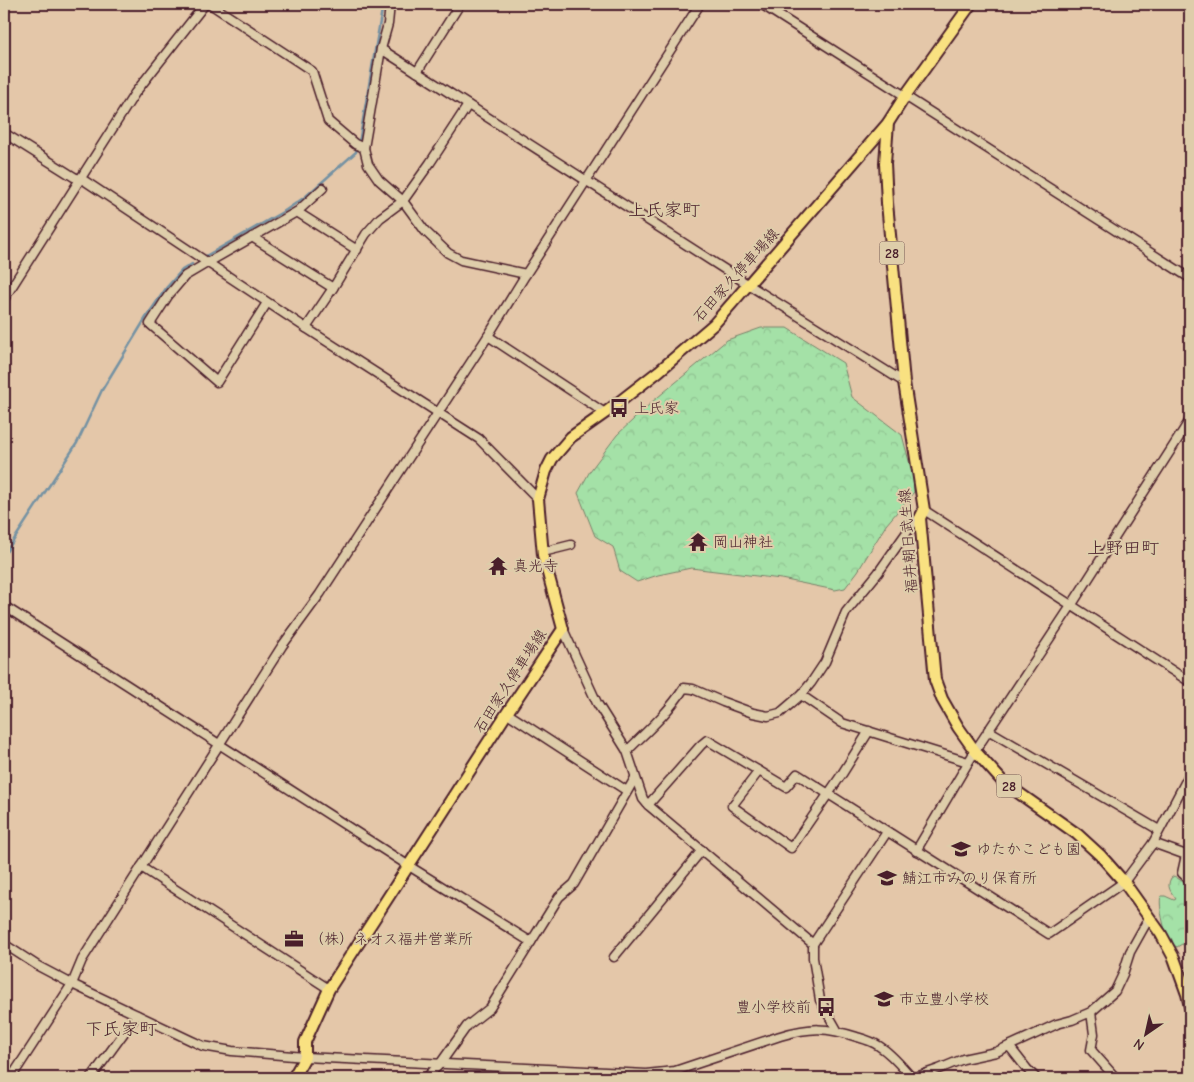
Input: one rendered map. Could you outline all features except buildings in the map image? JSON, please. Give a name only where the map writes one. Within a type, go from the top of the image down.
[{"type":"main road","name":"福井朝日武生線","points":[[971,4],[905,96],[888,123],[885,163],[904,382],[922,514],[935,680],[942,699],[958,727],[975,751],[1003,782],[1077,834],[1101,856],[1124,882],[1161,934],[1174,958],[1188,995],[1190,1007]]},
{"type":"main road","name":"石田家久停車場線","points":[[293,1078],[305,1057],[305,1042],[329,989],[563,629],[542,552],[538,499],[552,459],[571,437],[605,414],[714,324],[888,123]]},
{"type":"street","points":[[4,300],[135,93],[205,4]]},
{"type":"street","points":[[210,4],[312,71],[328,121],[360,146],[368,164],[379,180],[403,201],[425,231],[448,253],[461,260],[526,274]]},
{"type":"street","points":[[360,146],[388,24],[390,4]]},
{"type":"street","points":[[417,72],[460,4]]},
{"type":"street","points":[[11,1078],[72,984],[82,960],[282,646],[320,594],[438,413],[700,4]]},
{"type":"street","points":[[761,4],[1190,278]]},
{"type":"street","points":[[381,48],[749,285],[904,382]]},
{"type":"street","points":[[306,328],[366,234],[380,218],[403,201],[468,105]]},
{"type":"street","points":[[4,133],[74,177],[85,181],[306,328],[479,439],[538,499]]},
{"type":"street","points":[[265,306],[217,382],[150,324],[168,296],[185,276],[297,212],[322,188]]},
{"type":"street","points":[[297,212],[357,250]]},
{"type":"street","points":[[252,237],[333,288]]},
{"type":"street","points":[[488,336],[605,414]]},
{"type":"street","points":[[916,851],[988,730],[1071,606],[1190,420]]},
{"type":"street","points":[[627,751],[678,698],[684,688],[693,689],[753,713],[768,716],[780,713],[802,695],[811,683],[825,662],[846,612],[922,514],[1190,682]]},
{"type":"street","points":[[542,552],[571,545]]},
{"type":"street","points":[[4,606],[409,866],[531,942]]},
{"type":"street","points":[[563,629],[597,703],[627,751],[643,799],[813,944]]},
{"type":"street","points":[[802,695],[842,723],[968,762]]},
{"type":"street","points":[[507,713],[627,791]]},
{"type":"street","points":[[988,730],[1159,830]]},
{"type":"street","points":[[759,771],[732,806],[790,848],[869,731]]},
{"type":"street","points":[[648,805],[707,740],[786,787],[797,774],[1048,934],[1124,882],[1153,843],[1190,773]]},
{"type":"street","points":[[426,1078],[440,1064],[468,1026],[490,1008],[559,897],[574,884],[635,778]]},
{"type":"street","points":[[837,1030],[820,1000],[813,958],[813,944],[887,832]]},
{"type":"street","points":[[1153,843],[1186,855],[1182,873],[1190,880]]},
{"type":"street","points":[[614,956],[702,850]]},
{"type":"street","points":[[141,867],[329,989]]},
{"type":"street","points":[[4,944],[38,966],[72,984],[203,1046],[232,1051],[305,1057],[646,1074],[675,1071],[795,1032],[815,1028],[837,1030],[878,1045],[892,1056],[913,1078],[963,1058],[996,1052],[1057,1024],[1091,1012],[1115,991],[1130,952],[1149,918]]},
{"type":"street","points":[[1091,1012],[1094,1034],[1091,1050],[1114,1076],[1112,1078]]},
{"type":"street","points":[[91,1078],[137,1015]]},
{"type":"street","points":[[1008,1046],[1036,1078]]},
{"type":"street","points":[[574,1070],[582,1078]]},
{"type":"street","points":[[675,1071],[682,1078]]},
{"type":"green space","points":[[761,328],[787,328],[843,363],[852,397],[902,435],[913,476],[914,492],[886,525],[858,571],[845,588],[835,590],[781,579],[691,568],[658,575],[637,582],[620,571],[613,547],[595,536],[578,493],[590,471],[617,435],[652,402],[727,340]]},
{"type":"green space","points":[[1174,876],[1190,886],[1190,948],[1182,944],[1177,947],[1170,942],[1163,921],[1160,900],[1161,896],[1176,899],[1169,887],[1171,878]]},
{"type":"waterway","points":[[204,257],[305,197],[356,152],[383,4]]},
{"type":"waterway","points":[[4,555],[77,443],[102,390],[147,316],[167,287],[182,270],[192,264]]},
{"type":"place","name":"上氏家","points":[[619,408]]},
{"type":"place","name":"岡山神社","points":[[698,542]]},
{"type":"place","name":"真光寺","points":[[498,566]]},
{"type":"place","name":"ゆたかこども園","points":[[961,849]]},
{"type":"place","name":"鯖江市みのり保育所","points":[[887,878]]},
{"type":"place","name":"（株）ネオス福井営業所","points":[[294,939]]},
{"type":"place","name":"市立豊小学校","points":[[884,999]]},
{"type":"place","name":"豊小学校前","points":[[826,1007]]},
{"type":"district","name":"上氏家町","points":[[664,210]]},
{"type":"district","name":"上野田町","points":[[1123,548]]},
{"type":"district","name":"下氏家町","points":[[121,1029]]}]
